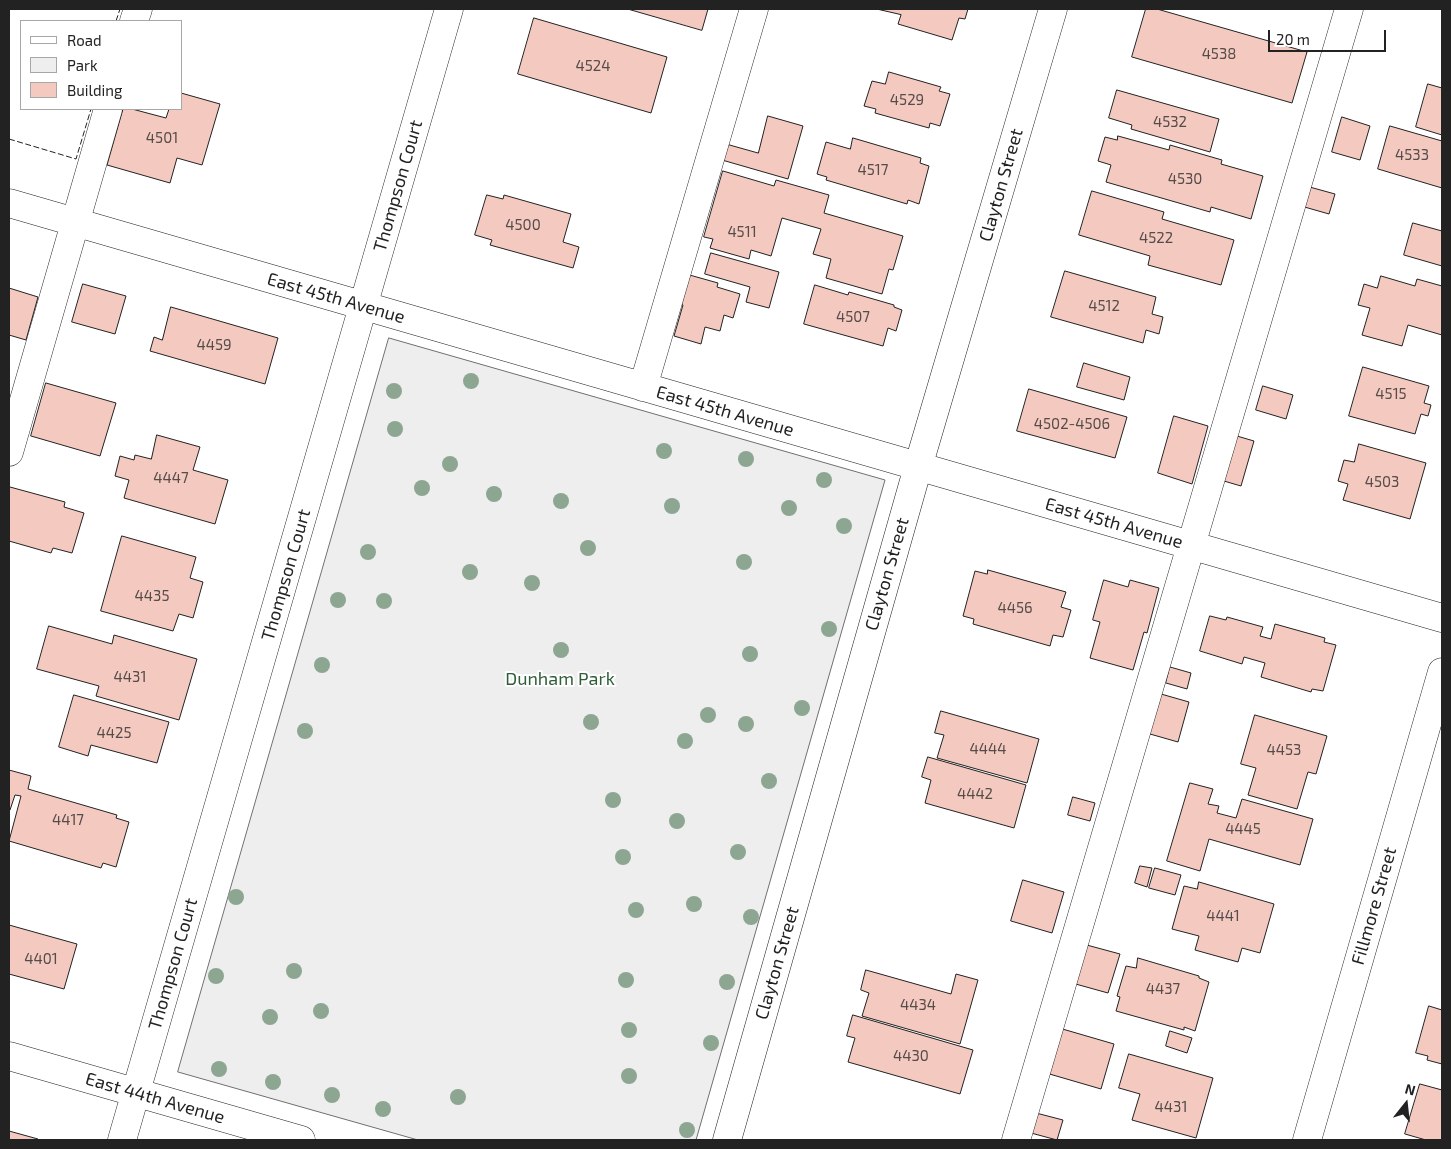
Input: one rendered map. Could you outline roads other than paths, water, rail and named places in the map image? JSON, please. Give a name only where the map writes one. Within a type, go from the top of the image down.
[{"type":"street","name":"Thompson Court","points":[[122,1140],[449,9]]},
{"type":"street","points":[[643,387],[754,9]]},
{"type":"street","name":"Clayton Street","points":[[727,1140],[918,467],[1053,9]]},
{"type":"street","points":[[1016,1140],[1349,9]]},
{"type":"street","points":[[9,452],[108,110]]},
{"type":"street","name":"East 45th Avenue","points":[[9,203],[1442,618]]},
{"type":"street","name":"Fillmore Street","points":[[1306,1140],[1442,672]]},
{"type":"street","name":"East 44th Avenue","points":[[9,1056],[300,1140]]},
{"type":"park label","name":"Dunham Park","points":[[560,679]]}]
